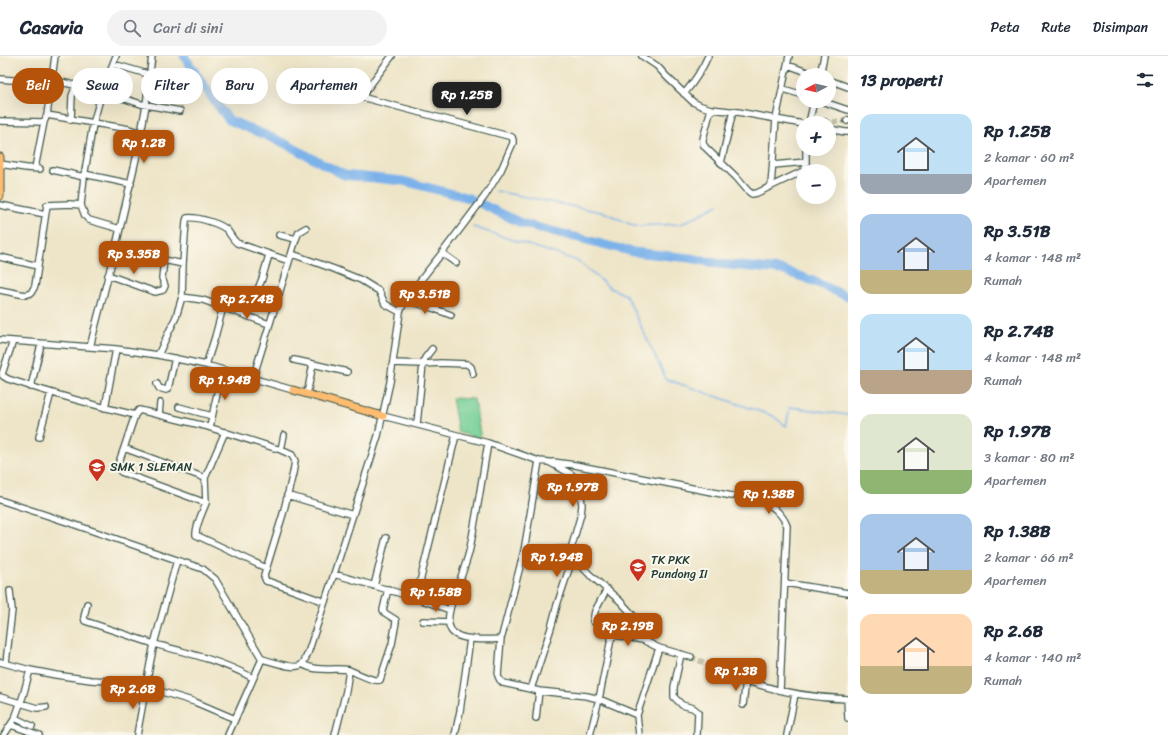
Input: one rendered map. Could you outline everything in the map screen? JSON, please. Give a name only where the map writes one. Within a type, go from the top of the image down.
[{"type":"main road","points":[[0,157],[0,196]]},
{"type":"main road","points":[[293,390],[383,416]]},
{"type":"street","points":[[53,68],[55,56]]},
{"type":"street","points":[[111,68],[116,56]]},
{"type":"street","points":[[151,68],[152,56]]},
{"type":"street","points":[[0,500],[203,569],[215,579],[262,659],[289,666],[299,666],[302,664],[308,653],[325,602],[376,442],[383,416],[393,363],[400,312],[405,300],[442,254],[485,196],[501,170],[513,143],[512,137],[365,98],[364,93],[392,56]]},
{"type":"street","points":[[642,56],[657,66],[693,102],[711,109],[796,123]]},
{"type":"street","points":[[684,94],[693,84],[708,56]]},
{"type":"street","points":[[771,186],[776,120],[789,56]]},
{"type":"street","points":[[821,68],[824,56]]},
{"type":"street","points":[[113,64],[141,72]]},
{"type":"street","points":[[788,65],[796,68]]},
{"type":"street","points":[[0,79],[12,80]]},
{"type":"street","points":[[836,83],[848,87]]},
{"type":"street","points":[[783,89],[796,93]]},
{"type":"street","points":[[71,120],[72,96]]},
{"type":"street","points":[[133,101],[180,111]]},
{"type":"street","points":[[0,164],[38,169],[44,122],[47,115],[48,104]]},
{"type":"street","points":[[99,104],[93,124],[84,175],[81,205],[83,212],[89,220],[120,229]]},
{"type":"street","points":[[90,347],[120,229],[141,137],[146,105]]},
{"type":"street","points":[[836,106],[848,110]]},
{"type":"street","points":[[711,109],[703,144],[748,191],[752,194],[757,193],[796,174]]},
{"type":"street","points":[[721,163],[733,112]]},
{"type":"street","points":[[47,115],[129,129],[141,133],[149,133],[169,138]]},
{"type":"street","points":[[0,121],[44,122]]},
{"type":"street","points":[[836,130],[848,132]]},
{"type":"street","points":[[773,164],[806,162],[806,156]]},
{"type":"street","points":[[53,170],[130,184]]},
{"type":"street","points":[[0,290],[25,295],[31,293],[35,286],[46,206],[49,204],[81,205]]},
{"type":"street","points":[[0,205],[45,214]]},
{"type":"street","points":[[158,355],[176,317],[182,297],[187,218],[190,217],[212,222],[227,230],[237,243],[289,261]]},
{"type":"street","points":[[253,378],[296,239],[299,232],[306,228]]},
{"type":"street","points":[[279,235],[296,239]]},
{"type":"street","points":[[115,250],[183,264]]},
{"type":"street","points":[[292,254],[361,280],[379,291],[385,304],[400,312]]},
{"type":"street","points":[[442,254],[456,263]]},
{"type":"street","points":[[222,307],[228,304],[246,312],[249,311],[262,279],[269,255]]},
{"type":"street","points":[[0,257],[38,266]]},
{"type":"street","points":[[108,275],[155,292],[160,292],[165,286],[162,278],[164,260]]},
{"type":"street","points":[[206,365],[226,296]]},
{"type":"street","points":[[182,297],[203,300],[269,324]]},
{"type":"street","points":[[405,300],[451,315]]},
{"type":"street","points":[[0,340],[116,349],[158,355],[206,365],[293,390]]},
{"type":"street","points":[[13,341],[3,376],[51,393],[135,415]]},
{"type":"street","points":[[31,387],[41,344]]},
{"type":"street","points":[[105,408],[116,349]]},
{"type":"street","points":[[417,424],[423,364],[425,358],[432,349]]},
{"type":"street","points":[[157,384],[159,388],[163,390],[168,389],[175,358]]},
{"type":"street","points":[[294,360],[347,372]]},
{"type":"street","points":[[393,363],[467,364],[472,367],[473,374]]},
{"type":"street","points":[[307,394],[313,364]]},
{"type":"street","points":[[210,427],[222,370]]},
{"type":"street","points":[[39,437],[51,393]]},
{"type":"street","points":[[159,415],[160,403]]},
{"type":"street","points":[[179,407],[212,416]]},
{"type":"street","points":[[206,503],[121,472],[118,467],[119,462],[135,415],[139,410],[210,427],[292,455],[295,461],[294,473],[264,576],[266,581],[325,602]]},
{"type":"street","points":[[383,416],[488,443],[539,460],[575,465],[732,496]]},
{"type":"street","points":[[226,432],[205,478],[206,503],[195,532],[196,534],[266,568]]},
{"type":"street","points":[[280,450],[284,435]]},
{"type":"street","points":[[416,598],[456,435]]},
{"type":"street","points":[[488,443],[470,549],[450,610],[448,622],[450,629],[454,633],[470,639],[498,640],[501,638]]},
{"type":"street","points":[[124,448],[205,478]]},
{"type":"street","points":[[539,460],[524,551],[501,638],[498,676],[500,680],[507,684],[539,691],[573,694],[599,699],[637,715]]},
{"type":"street","points":[[549,462],[571,474],[577,481],[581,496],[581,514],[571,549],[573,556],[588,573],[620,601],[632,614],[637,621],[644,640]]},
{"type":"street","points":[[287,495],[353,515]]},
{"type":"street","points":[[754,500],[771,506],[786,522],[787,526],[780,690]]},
{"type":"street","points":[[374,586],[386,538]]},
{"type":"street","points":[[524,551],[571,549]]},
{"type":"street","points":[[531,689],[573,556]]},
{"type":"street","points":[[137,735],[154,644],[177,560]]},
{"type":"street","points":[[334,574],[388,589],[450,610]]},
{"type":"street","points":[[785,583],[848,593]]},
{"type":"street","points":[[302,664],[310,668],[317,669],[350,670],[376,681],[380,680],[392,644],[396,622],[396,620],[383,610],[388,589]]},
{"type":"street","points":[[607,589],[595,611],[593,621],[614,635],[644,640],[659,648],[691,656]]},
{"type":"street","points":[[10,591],[12,610],[3,663],[30,670],[91,680],[138,684],[195,702],[235,719]]},
{"type":"street","points":[[87,604],[84,617],[85,621],[154,644],[200,656],[240,671],[253,678]]},
{"type":"street","points":[[423,621],[448,622]]},
{"type":"street","points":[[590,735],[614,635]]},
{"type":"street","points":[[455,735],[460,711],[470,639]]},
{"type":"street","points":[[638,735],[637,715],[659,648]]},
{"type":"street","points":[[681,654],[674,687],[674,697],[682,705],[693,708],[698,712],[697,735]]},
{"type":"street","points":[[228,735],[262,659]]},
{"type":"street","points":[[712,666],[746,680],[795,694],[848,699],[848,718]]},
{"type":"street","points":[[4,735],[15,718],[21,703],[30,670]]},
{"type":"street","points":[[335,735],[350,670]]},
{"type":"street","points":[[743,705],[746,680]]},
{"type":"street","points":[[536,718],[539,691]]},
{"type":"street","points":[[787,735],[795,694]]},
{"type":"street","points":[[0,698],[37,708],[46,707]]},
{"type":"street","points":[[15,718],[32,726]]},
{"type":"street","points":[[11,725],[39,735]]},
{"type":"green space","points":[[452,398],[474,399],[481,439],[458,432]]},
{"type":"waterway","points":[[184,56],[229,120],[282,142],[344,175],[403,181],[469,198],[521,223],[633,252],[690,258],[720,264],[782,270],[811,280],[848,297]]},
{"type":"waterway","points":[[496,191],[606,213],[634,226],[681,224],[718,205]]},
{"type":"waterway","points":[[473,227],[578,261],[610,288],[626,295],[666,379],[773,416],[786,426],[790,407],[848,415]]},
{"type":"tunnel","points":[[836,121],[847,121]]},
{"type":"tunnel","points":[[732,496],[754,500]]},
{"type":"tunnel","points":[[691,657],[712,666]]},
{"type":"place","name":"SMK 1 SLEMAN","points":[[97,482]]},
{"type":"place","name":"TK PKK Pundong II","points":[[638,582]]}]
